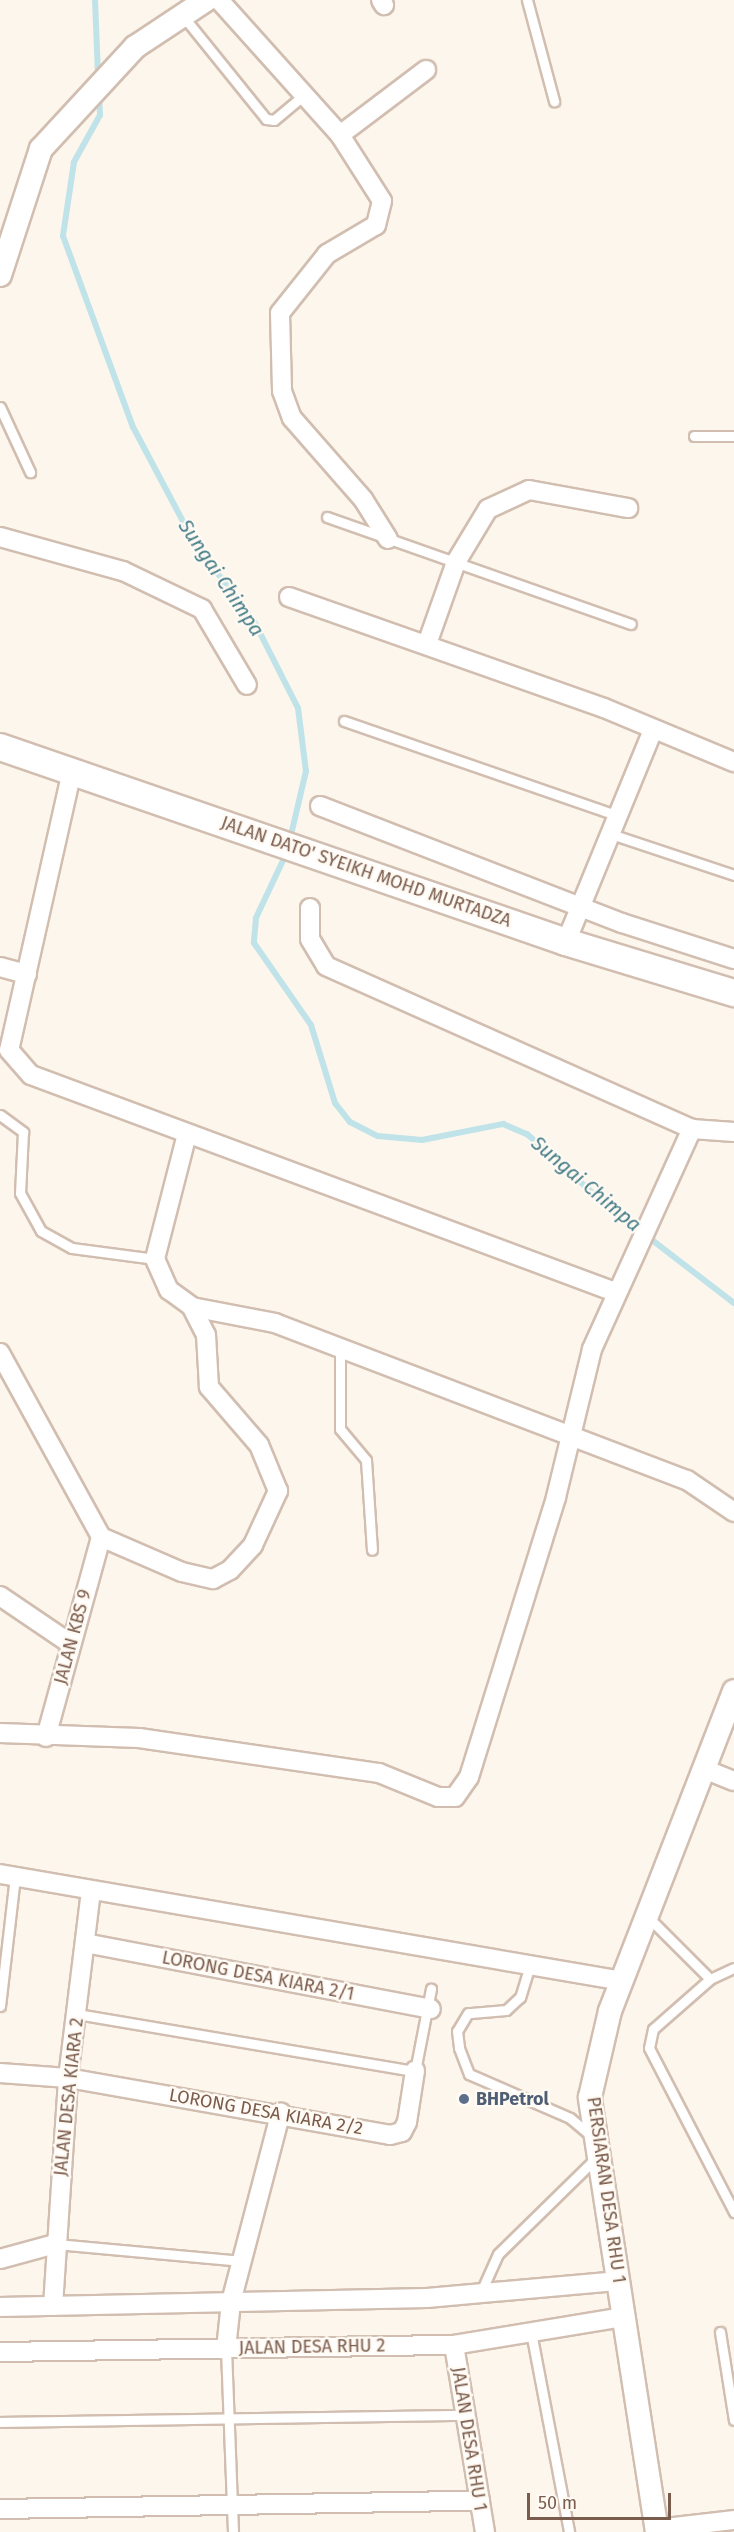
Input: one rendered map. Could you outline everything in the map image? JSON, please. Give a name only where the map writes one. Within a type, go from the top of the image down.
[{"type":"main road","name":"JALAN DATO' SYEIKH MOHD MURTADZA","points":[[0,747],[261,834],[566,942],[734,993]]},
{"type":"street","points":[[0,275],[41,149],[135,47],[206,0]]},
{"type":"street","points":[[219,0],[340,135],[381,201],[376,225],[327,254],[280,313],[282,391],[292,418],[363,499],[388,539]]},
{"type":"street","points":[[340,135],[426,70]]},
{"type":"street","points":[[427,644],[456,562],[488,509],[529,490],[628,508]]},
{"type":"street","points":[[0,537],[123,571],[202,609],[248,685]]},
{"type":"street","points":[[289,597],[427,644],[734,762]]},
{"type":"street","points":[[566,942],[577,904],[608,833],[618,816],[652,730]]},
{"type":"street","points":[[72,771],[9,1050],[32,1075],[615,1292]]},
{"type":"street","points":[[320,806],[577,904],[734,959]]},
{"type":"street","points":[[310,908],[310,939],[326,966],[692,1129],[734,1132]]},
{"type":"street","points":[[0,967],[27,974]]},
{"type":"street","points":[[0,1733],[46,1737],[151,1739],[379,1773],[438,1797],[455,1797],[469,1778],[574,1439],[592,1349],[615,1292],[692,1129]]},
{"type":"street","points":[[187,1134],[155,1259],[169,1290],[192,1307],[274,1323],[574,1439],[687,1480],[734,1512]]},
{"type":"street","points":[[0,1353],[101,1537],[182,1572],[213,1579],[230,1570],[268,1521],[278,1491],[260,1444],[209,1387],[206,1335],[192,1307]]},
{"type":"street","name":"JALAN KBS 9","points":[[46,1737],[101,1537]]},
{"type":"street","points":[[0,1596],[71,1644]]},
{"type":"street","name":"PERSIARAN DESA RHU 1","points":[[657,2530],[590,2097],[622,1981],[734,1691]]},
{"type":"street","points":[[704,1769],[734,1781]]},
{"type":"street","points":[[7,1875],[622,1981]]},
{"type":"street","name":"JALAN DESA KIARA 2","points":[[53,2306],[55,2244],[68,2078],[91,1890]]},
{"type":"street","name":"LORONG DESA KIARA 2/1","points":[[85,1943],[431,2008]]},
{"type":"street","name":"LORONG DESA KIARA 2/2","points":[[0,2073],[68,2078],[396,2133],[407,2122],[415,2071]]},
{"type":"street","points":[[226,2349],[231,2302],[281,2112]]},
{"type":"street","points":[[0,2259],[55,2244]]},
{"type":"street","points":[[0,2307],[480,2294],[619,2281]]},
{"type":"street","name":"JALAN DESA RHU 2","points":[[0,2352],[454,2345],[623,2317]]},
{"type":"street","name":"JALAN DESA RHU 1","points":[[454,2345],[485,2532]]},
{"type":"street","points":[[0,2509],[232,2508],[480,2501]]},
{"type":"street","points":[[657,2530],[734,2520]]},
{"type":"lane","points":[[527,0],[554,101]]},
{"type":"lane","points":[[183,15],[266,119],[274,120],[304,95]]},
{"type":"lane","points":[[0,408],[30,472]]},
{"type":"lane","points":[[694,436],[734,436]]},
{"type":"lane","points":[[327,517],[631,624]]},
{"type":"lane","points":[[344,721],[618,816]]},
{"type":"lane","points":[[608,833],[734,875]]},
{"type":"lane","points":[[0,1115],[23,1132],[20,1193],[41,1231],[72,1248],[155,1259]]},
{"type":"lane","points":[[340,1349],[340,1429],[366,1460],[372,1550]]},
{"type":"lane","points":[[0,2006],[7,1875]]},
{"type":"lane","points":[[647,1915],[710,1979]]},
{"type":"lane","points":[[480,2294],[498,2254],[598,2148],[570,2118],[469,2074],[459,2048],[457,2031],[468,2013],[506,2010],[520,1997],[530,1965]]},
{"type":"lane","points":[[734,1968],[710,1979],[653,2029],[649,2048],[734,2212]]},
{"type":"lane","points":[[76,2014],[415,2071],[431,2008],[431,1989]]},
{"type":"lane","points":[[55,2244],[242,2261]]},
{"type":"lane","points":[[531,2332],[569,2532]]},
{"type":"lane","points":[[720,2332],[734,2420]]},
{"type":"lane","points":[[226,2349],[233,2532]]},
{"type":"lane","points":[[0,2422],[465,2415]]},
{"type":"waterway","name":"Sungai Chimpa","points":[[95,0],[98,76]]},
{"type":"waterway","name":"Sungai Chimpa","points":[[99,95],[100,115],[74,162],[63,236],[133,427],[195,544],[254,621],[298,708],[306,771],[290,839]]},
{"type":"waterway","name":"Sungai Chimpa","points":[[287,852],[256,918],[254,943],[311,1025],[335,1103],[350,1122],[378,1136],[422,1140],[503,1124],[527,1134],[604,1203],[734,1303]]},
{"type":"place","name":"BHPetrol","points":[[464,2099]]}]
